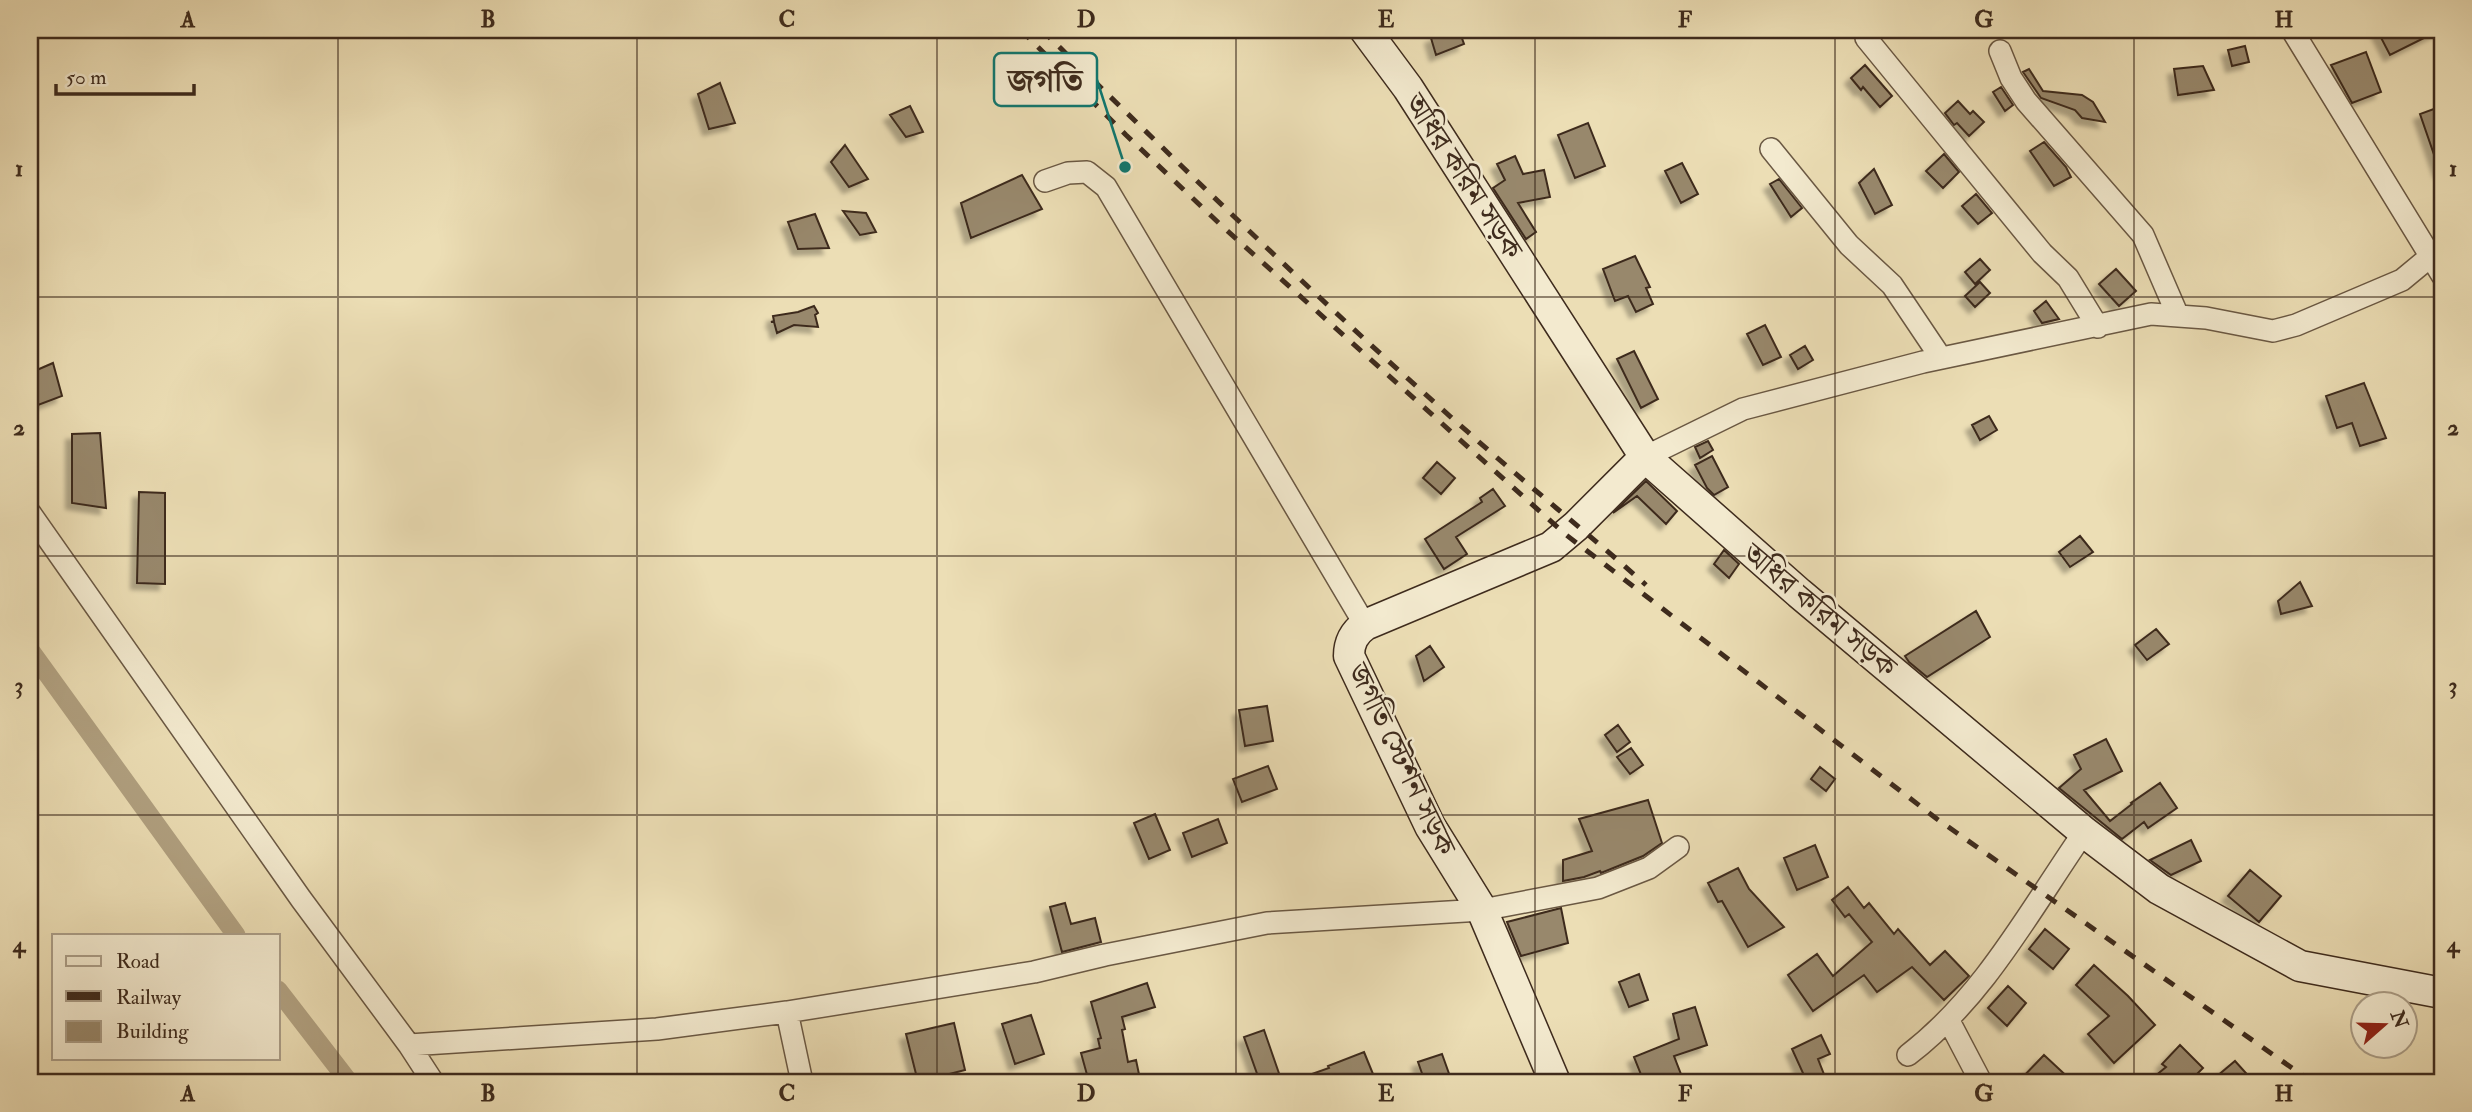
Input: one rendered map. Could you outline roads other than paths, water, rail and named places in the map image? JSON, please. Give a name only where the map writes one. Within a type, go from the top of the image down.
[{"type":"main road","name":"অধির করিম সড়ক","points":[[1365,30],[1408,88],[1645,457],[1799,593],[2084,832],[2159,889],[2300,966],[2442,993]]},
{"type":"main road","name":"জগতি স্টেশন সড়ক","points":[[1555,1082],[1482,910],[1430,826],[1349,656],[1352,638],[1366,625],[1551,547],[1576,526],[1645,457]]},
{"type":"street","points":[[2296,31],[2442,275]]},
{"type":"street","points":[[1866,38],[2042,253],[2068,278],[2098,327]]},
{"type":"street","points":[[2000,51],[2011,78],[2026,101],[2143,235],[2178,316]]},
{"type":"street","points":[[1771,149],[1849,245],[1892,285],[1941,358]]},
{"type":"street","points":[[1045,181],[1068,173],[1087,172],[1106,187],[1366,625]]},
{"type":"street","points":[[1645,457],[1743,409],[1941,358],[2151,314],[2206,318],[2273,331],[2296,325],[2402,280],[2431,256]]},
{"type":"street","points":[[30,513],[433,1082]]},
{"type":"street","points":[[1908,1055],[1949,1021],[1987,975],[2084,832]]},
{"type":"street","points":[[409,1045],[657,1030],[1034,972],[1267,923],[1482,910],[1598,888],[1649,868],[1678,847]]},
{"type":"street","points":[[787,1012],[802,1082]]},
{"type":"street","points":[[1949,1021],[1981,1082]]},
{"type":"waterway","points":[[30,650],[235,934]]},
{"type":"waterway","points":[[280,993],[349,1082]]},
{"type":"railway","points":[[1021,30],[1222,226],[1565,534],[1937,819],[2312,1082]]},
{"type":"railway","points":[[1042,30],[1360,335],[1646,585]]},
{"type":"place","name":"জগতি","points":[[1125,167]]}]
